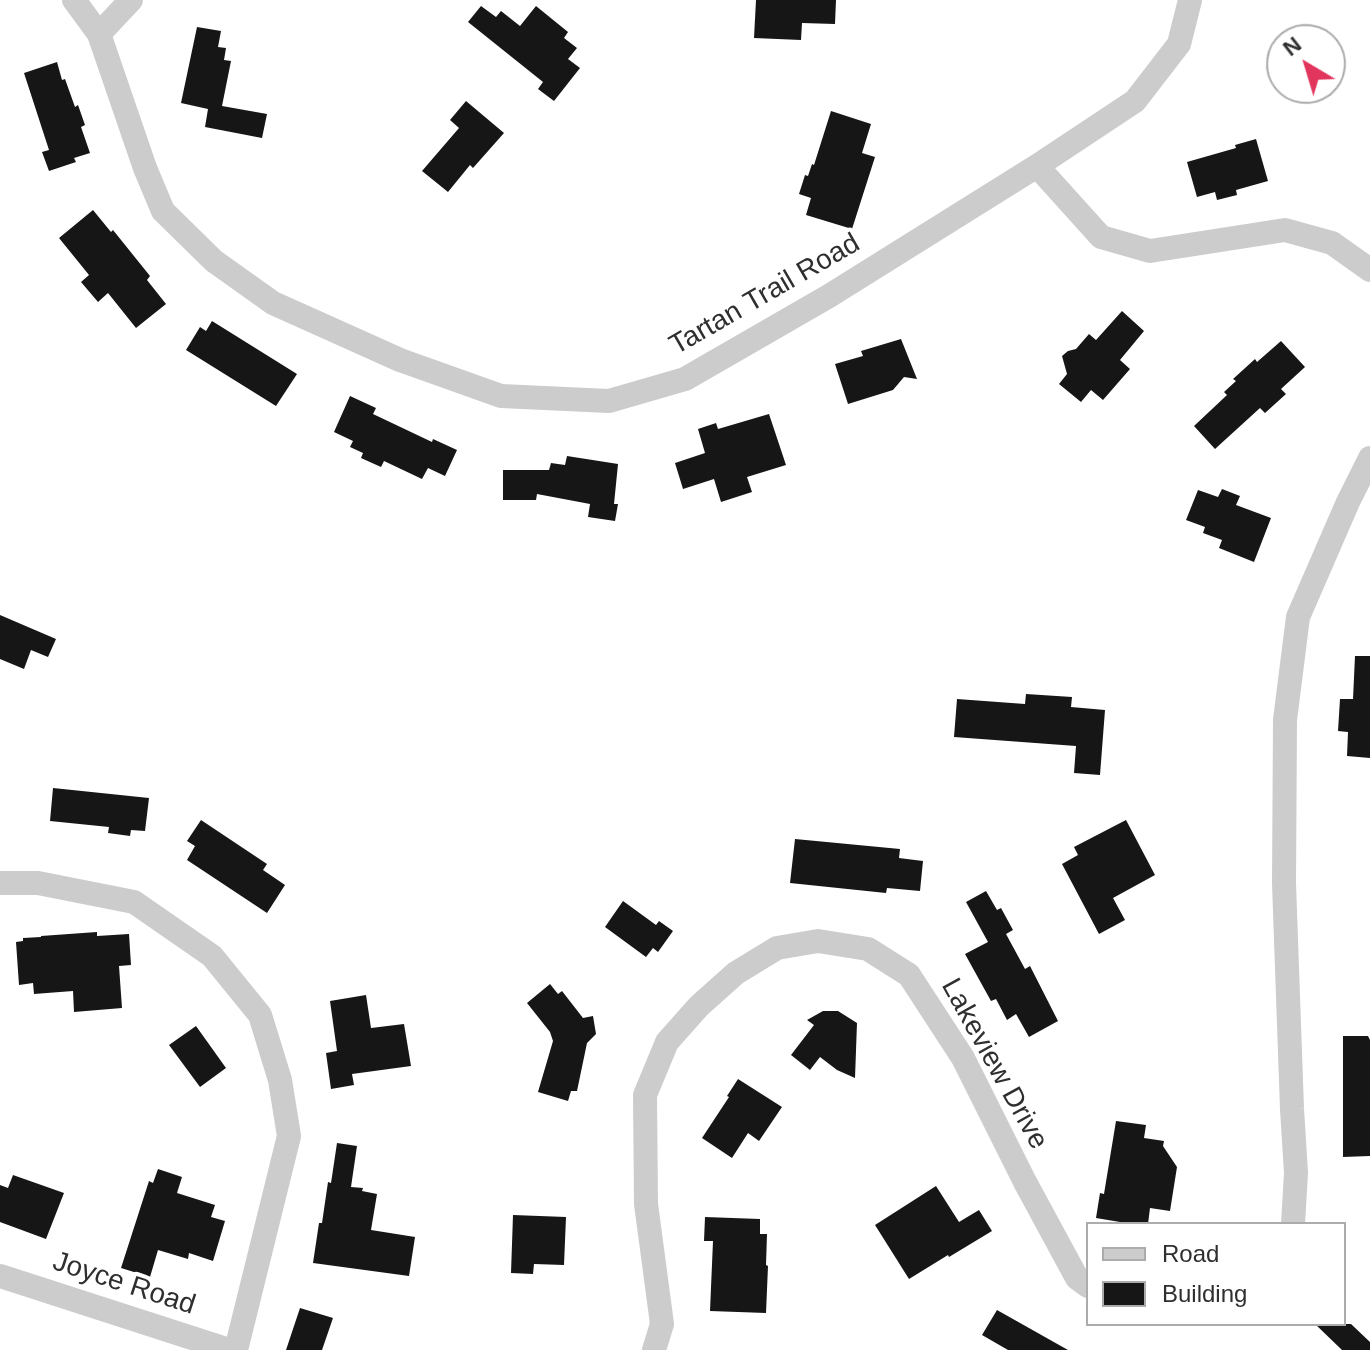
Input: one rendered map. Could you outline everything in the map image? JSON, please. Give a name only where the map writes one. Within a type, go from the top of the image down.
[{"type":"street","name":"Tartan Trail Road","points":[[74,0],[99,34],[163,211],[214,261],[273,303],[400,360],[501,396],[609,401],[685,379],[829,296],[1135,101],[1179,44],[1190,0]]},
{"type":"street","points":[[99,34],[131,0]]},
{"type":"street","points":[[1037,166],[1101,237],[1150,251],[1285,230],[1332,243],[1370,270]]},
{"type":"street","points":[[1293,1222],[1296,1173],[1284,883],[1285,720],[1298,617],[1370,458]]},
{"type":"street","points":[[0,883],[38,883],[134,902],[212,956],[260,1015],[280,1080],[289,1136],[236,1350]]},
{"type":"street","name":"Lakeview Drive","points":[[654,1350],[662,1324],[646,1204],[645,1095],[667,1042],[699,1006],[736,973],[777,948],[818,941],[868,949],[909,975],[963,1058],[1077,1278],[1086,1285]]},
{"type":"street","name":"Joyce Road","points":[[0,1276],[229,1350]]},
{"type":"building","points":[[756,0],[836,0],[835,24],[802,23],[801,40],[754,38]]},
{"type":"building","points":[[481,6],[496,17],[501,11],[520,26],[536,6],[568,32],[564,38],[577,48],[568,59],[580,68],[554,101],[538,89],[543,82],[468,22]]},
{"type":"building","points":[[197,27],[221,31],[218,47],[226,48],[224,60],[231,61],[222,106],[267,114],[262,138],[205,127],[208,109],[181,103]]},
{"type":"building","points":[[57,62],[75,107],[78,105],[85,125],[81,127],[90,153],[74,158],[76,162],[49,171],[42,152],[49,150],[24,73]]},
{"type":"building","points":[[466,101],[504,133],[473,168],[470,165],[448,192],[422,171],[459,128],[450,120]]},
{"type":"building","points":[[831,111],[871,124],[862,153],[875,157],[852,229],[806,215],[811,198],[799,194],[805,175],[808,176],[814,165]]},
{"type":"building","points":[[1256,139],[1268,181],[1236,190],[1237,195],[1217,200],[1215,192],[1197,197],[1187,162]]},
{"type":"building","points":[[93,210],[150,276],[147,280],[166,304],[136,328],[108,293],[98,302],[81,282],[89,275],[59,238]]},
{"type":"building","points":[[1122,311],[1144,331],[1120,360],[1130,369],[1103,400],[1091,390],[1081,402],[1059,384],[1067,374],[1062,356],[1076,349],[1089,334],[1096,340]]},
{"type":"building","points":[[212,321],[297,374],[276,406],[186,350],[200,327],[206,331]]},
{"type":"building","points":[[901,339],[917,379],[904,377],[893,390],[848,404],[835,364],[863,356],[861,351]]},
{"type":"building","points":[[1281,341],[1305,367],[1281,389],[1286,394],[1265,413],[1260,408],[1215,449],[1194,426],[1227,395],[1224,392],[1236,381],[1233,379]]},
{"type":"building","points":[[350,396],[376,408],[373,414],[432,442],[433,439],[457,450],[445,476],[428,468],[422,479],[384,461],[381,467],[361,458],[363,453],[350,447],[353,441],[334,432]]},
{"type":"building","points":[[769,414],[786,465],[747,477],[752,492],[721,502],[714,479],[683,489],[675,463],[705,453],[698,429],[716,423],[718,429]]},
{"type":"building","points":[[567,456],[618,464],[615,521],[588,517],[590,504],[537,494],[536,500],[503,500],[503,470],[549,470],[551,463],[565,465]]},
{"type":"building","points":[[1222,489],[1240,496],[1236,505],[1271,518],[1254,562],[1219,548],[1222,540],[1203,533],[1205,527],[1186,520],[1198,490],[1218,497]]},
{"type":"building","points":[[0,615],[56,639],[48,657],[31,650],[24,669],[0,659]]},
{"type":"building","points":[[1355,656],[1370,656],[1370,758],[1347,756],[1348,732],[1338,731],[1340,699],[1353,699]]},
{"type":"building","points":[[1026,694],[1072,697],[1071,707],[1105,710],[1100,775],[1074,773],[1076,746],[954,737],[957,699],[1025,704]]},
{"type":"building","points":[[53,788],[149,798],[145,831],[131,830],[130,836],[108,833],[109,827],[50,821]]},
{"type":"building","points":[[201,820],[267,864],[263,870],[285,885],[267,913],[187,860],[195,846],[187,841]]},
{"type":"building","points":[[1126,820],[1155,875],[1113,898],[1125,920],[1099,934],[1062,864],[1078,855],[1074,847]]},
{"type":"building","points":[[795,839],[900,849],[899,858],[923,861],[920,891],[887,888],[886,893],[790,883]]},
{"type":"building","points":[[986,891],[997,910],[1001,908],[1013,930],[1006,934],[1025,969],[1030,966],[1058,1021],[1029,1037],[1016,1014],[1007,1020],[996,999],[991,1001],[965,954],[988,942],[966,902]]},
{"type":"building","points":[[623,901],[656,925],[659,921],[673,931],[658,952],[653,948],[646,957],[605,927]]},
{"type":"building","points":[[97,932],[97,936],[129,934],[131,965],[119,966],[122,1008],[74,1012],[73,991],[34,994],[33,983],[19,985],[16,942],[23,941],[23,938]]},
{"type":"building","points":[[550,984],[558,994],[562,991],[583,1018],[593,1016],[596,1034],[587,1043],[577,1091],[571,1091],[568,1101],[538,1092],[553,1041],[550,1032],[527,1003]]},
{"type":"building","points":[[366,995],[371,1028],[404,1024],[411,1066],[352,1074],[354,1085],[331,1089],[326,1053],[337,1051],[330,1001]]},
{"type":"building","points":[[823,1011],[838,1011],[857,1023],[855,1078],[837,1070],[820,1057],[810,1070],[791,1055],[814,1025],[807,1020]]},
{"type":"building","points":[[196,1026],[226,1068],[200,1087],[169,1045]]},
{"type":"building","points":[[1343,1036],[1368,1036],[1370,1040],[1370,1156],[1343,1157]]},
{"type":"building","points":[[738,1079],[782,1107],[759,1141],[748,1133],[732,1158],[702,1138]]},
{"type":"building","points":[[1116,1121],[1146,1125],[1144,1138],[1164,1141],[1163,1146],[1177,1167],[1170,1211],[1150,1208],[1148,1222],[1096,1218],[1100,1193],[1104,1194]]},
{"type":"building","points":[[337,1143],[357,1146],[351,1187],[377,1194],[371,1230],[415,1237],[409,1276],[313,1263]]},
{"type":"building","points":[[158,1169],[182,1177],[177,1193],[215,1205],[211,1217],[225,1221],[213,1261],[189,1253],[188,1259],[158,1250],[150,1277],[121,1268],[149,1181],[153,1183]]},
{"type":"building","points":[[13,1175],[64,1193],[46,1239],[0,1222],[0,1185],[8,1188]]},
{"type":"building","points":[[936,1186],[959,1222],[979,1210],[992,1231],[909,1279],[875,1225]]},
{"type":"building","points":[[513,1215],[566,1217],[564,1265],[534,1264],[533,1274],[511,1273]]},
{"type":"building","points":[[705,1217],[760,1219],[760,1234],[767,1234],[766,1313],[710,1311],[713,1241],[704,1241]]},
{"type":"building","points":[[300,1308],[333,1318],[322,1350],[286,1350]]},
{"type":"building","points":[[997,1310],[1068,1350],[1008,1350],[982,1335]]},
{"type":"building","points":[[1351,1324],[1370,1342],[1370,1350],[1342,1350],[1317,1326]]}]
